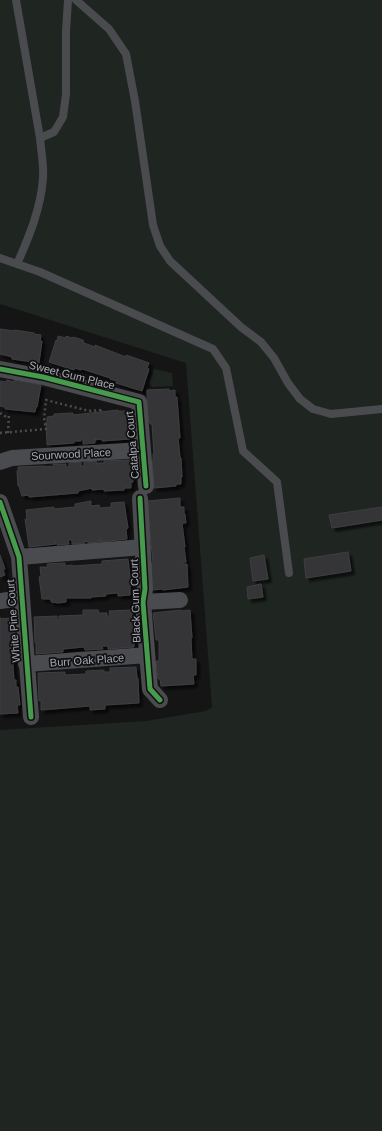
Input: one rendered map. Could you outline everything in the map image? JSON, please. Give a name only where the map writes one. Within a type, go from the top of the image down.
[{"type":"street","name":"Sweet Gum Place","points":[[0,369],[43,377],[139,402]]},
{"type":"street","name":"Catalpa Court","points":[[139,402],[143,492]]},
{"type":"street","name":"Sourwood Place","points":[[0,462],[12,458],[142,450]]},
{"type":"street","name":"Black Gum Court","points":[[143,492],[145,589],[143,602],[147,655],[150,689],[160,700]]},
{"type":"street","name":"White Pine Court","points":[[0,502],[5,534],[19,557],[31,717]]},
{"type":"street","points":[[19,557],[143,547]]},
{"type":"street","points":[[0,601],[22,598]]},
{"type":"street","points":[[143,602],[180,600]]},
{"type":"street","name":"Burr Oak Place","points":[[26,664],[147,655]]},
{"type":"lane","points":[[16,0],[40,138],[44,177],[39,208],[29,238],[17,264]]},
{"type":"lane","points":[[40,138],[54,132],[63,117],[66,94],[66,30],[68,0]]},
{"type":"lane","points":[[76,0],[110,29],[126,54],[136,101],[153,225],[160,246],[170,261],[241,327],[261,342],[274,358],[288,384],[300,399],[313,409],[332,414],[382,409]]},
{"type":"lane","points":[[0,258],[40,272],[213,349],[226,368],[243,451],[277,482],[289,573]]},
{"type":"path","points":[[0,433],[46,430],[44,418],[46,400],[89,411],[100,410],[101,405]]},
{"type":"path","points":[[0,412],[8,418]]},
{"type":"path","points":[[8,432],[9,414]]},
{"type":"shaded area","points":[[0,0],[382,0],[382,1131],[0,1131],[0,730],[146,721],[206,711],[212,707],[186,363],[0,304]]},
{"type":"shaded area","points":[[154,369],[172,373],[173,386],[151,386],[149,382]]},
{"type":"building","points":[[0,329],[41,335],[40,341],[42,341],[39,363],[12,359],[12,357],[0,354]]},
{"type":"building","points":[[58,336],[66,338],[66,336],[73,337],[83,340],[84,343],[95,347],[95,345],[126,357],[126,355],[149,363],[147,368],[149,369],[142,391],[116,383],[117,381],[110,378],[82,369],[74,368],[74,370],[49,362]]},
{"type":"building","points":[[7,380],[41,385],[35,412],[5,409],[5,407],[0,406],[0,381],[6,382]]},
{"type":"building","points":[[169,389],[169,391],[175,390],[175,397],[177,397],[180,438],[178,438],[182,477],[181,484],[176,484],[176,486],[154,488],[152,424],[148,422],[147,390]]},
{"type":"building","points":[[118,410],[125,411],[126,416],[128,416],[127,424],[130,439],[95,440],[95,443],[83,444],[83,439],[81,439],[81,441],[74,441],[74,443],[47,445],[47,417],[54,416],[54,414],[73,413],[73,415]]},
{"type":"building","points":[[131,460],[133,482],[131,482],[131,488],[124,488],[124,490],[104,491],[104,489],[92,490],[92,488],[78,491],[78,493],[29,497],[29,495],[22,496],[18,486],[18,467],[52,466],[52,468],[54,468],[53,464],[66,464],[66,467],[69,467],[69,463],[81,462],[81,466],[84,466],[84,462],[96,461],[97,465],[97,463],[104,463],[104,461]]},
{"type":"building","points":[[180,498],[180,507],[184,507],[186,523],[182,523],[186,562],[183,562],[183,564],[187,564],[188,587],[152,590],[150,563],[153,563],[147,501]]},
{"type":"building","points":[[91,501],[91,506],[99,505],[100,508],[111,507],[111,503],[124,502],[128,528],[126,529],[127,539],[100,542],[100,538],[99,542],[88,543],[88,541],[84,542],[85,543],[72,544],[72,540],[68,540],[69,544],[57,545],[57,541],[55,541],[56,544],[29,547],[25,519],[27,519],[26,510],[54,507],[54,509],[75,507],[75,504]]},
{"type":"building","points":[[382,507],[382,520],[332,528],[329,515]]},
{"type":"building","points":[[348,552],[351,571],[306,578],[304,559]]},
{"type":"building","points":[[0,555],[5,569],[3,570],[5,575],[0,577]]},
{"type":"building","points":[[264,555],[268,579],[253,581],[250,558]]},
{"type":"building","points":[[128,559],[131,586],[130,595],[118,596],[118,593],[105,594],[106,596],[91,598],[66,598],[66,602],[59,603],[51,602],[51,599],[42,599],[39,577],[41,576],[40,567],[48,567],[47,564],[65,563],[65,566],[102,564],[102,561]]},
{"type":"building","points":[[261,584],[263,597],[248,599],[247,587]]},
{"type":"building","points":[[83,610],[98,610],[99,613],[107,613],[107,616],[110,616],[109,611],[132,610],[132,619],[134,619],[134,647],[108,649],[108,646],[102,646],[103,649],[85,650],[84,647],[63,649],[63,652],[36,654],[34,617],[57,616],[57,620],[59,620],[59,616],[83,615]]},
{"type":"building","points":[[190,610],[192,659],[196,659],[196,675],[193,675],[194,684],[161,686],[160,679],[158,679],[156,661],[159,661],[159,640],[156,640],[153,613]]},
{"type":"building","points":[[11,618],[12,625],[14,625],[16,643],[13,643],[12,651],[14,680],[16,680],[16,687],[18,687],[20,705],[17,705],[18,713],[0,714],[0,619]]},
{"type":"building","points":[[136,667],[139,703],[105,705],[105,709],[90,710],[90,706],[41,710],[41,701],[39,701],[38,673],[65,672],[65,675],[86,674],[86,671],[104,670],[104,672],[110,672],[110,668]]},
{"type":"cycle path","points":[[0,369],[43,377],[139,402],[146,486]]},
{"type":"cycle path","points":[[140,498],[145,589],[143,602],[150,689],[160,700]]},
{"type":"cycle path","points":[[0,502],[19,557],[31,717]]}]
